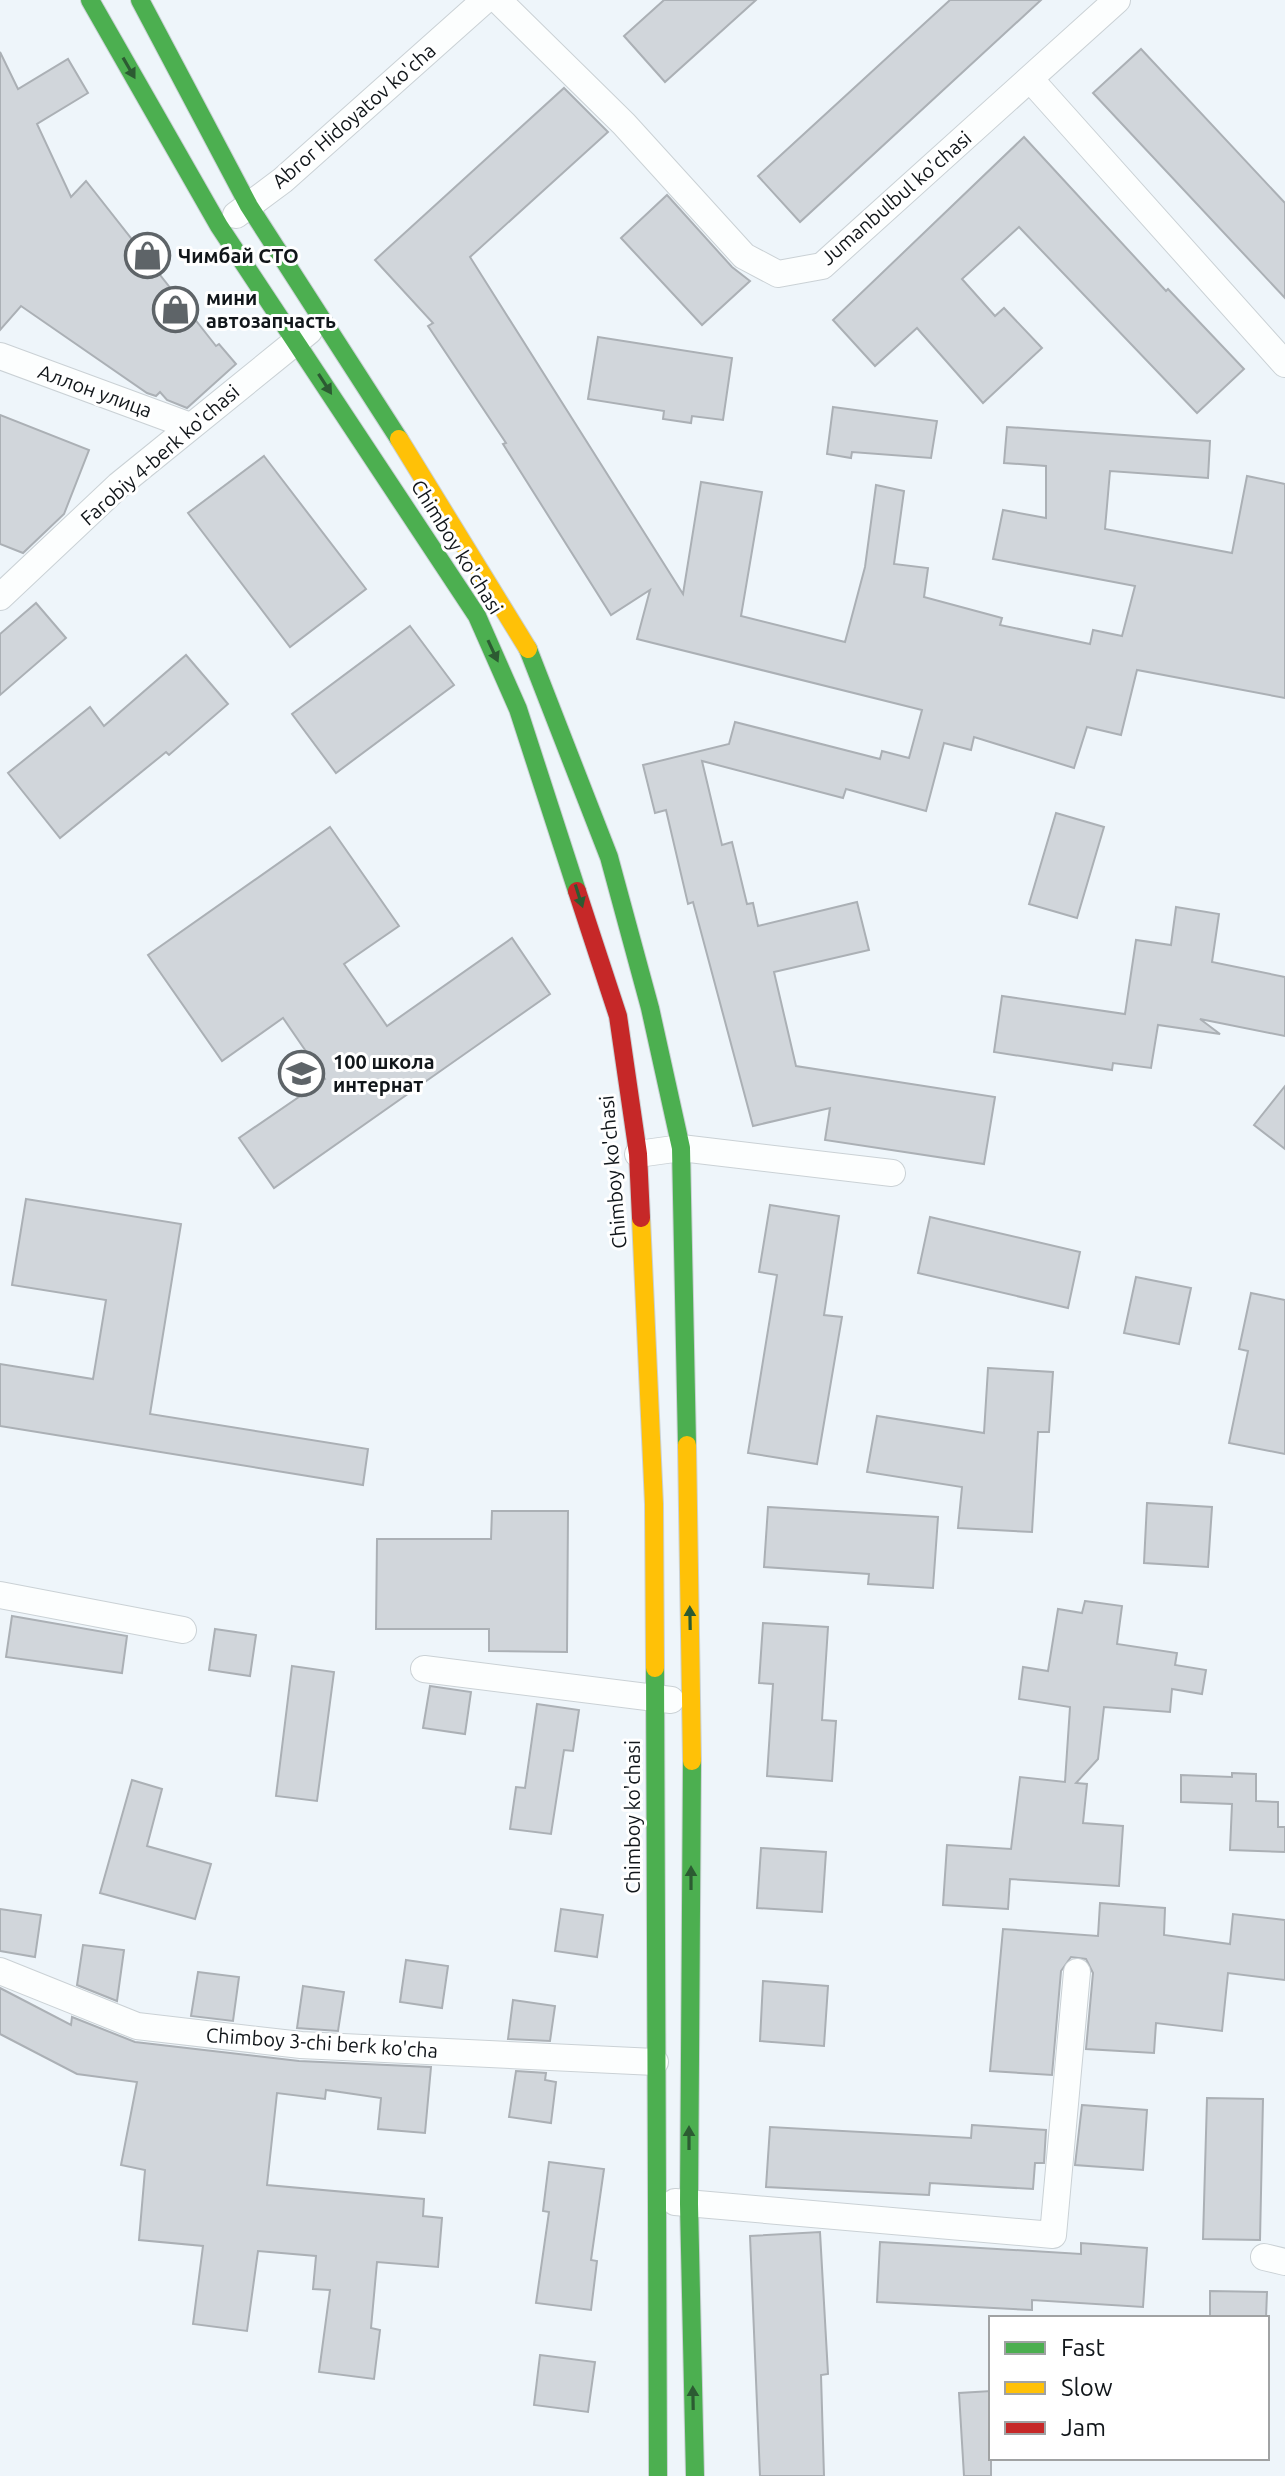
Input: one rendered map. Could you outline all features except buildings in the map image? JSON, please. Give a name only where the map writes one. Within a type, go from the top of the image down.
[{"type":"main road","name":"Chimboy ko'chasi","points":[[90,0],[219,226],[477,616],[509,685],[618,1016],[638,1154],[654,1504],[658,2476]]},
{"type":"main road","name":"Chimboy ko'chasi","points":[[140,0],[249,206],[325,320],[530,652],[609,857],[650,1008],[681,1148],[692,1701],[689,2204],[695,2476]]},
{"type":"street","name":"Abror Hidoyatov ko'cha","points":[[219,226],[283,180],[485,0]]},
{"type":"street","name":"Jumanbulbul ko'chasi","points":[[498,0],[624,124],[744,256],[778,274],[822,266],[1117,0]]},
{"type":"street","points":[[1031,80],[1285,364]]},
{"type":"street","name":"Farobiy 4-berk ko'chasi","points":[[0,597],[119,485],[296,340],[325,320]]},
{"type":"street","name":"Аллон улица","points":[[0,356],[190,426]]},
{"type":"street","points":[[638,1154],[681,1148],[892,1173]]},
{"type":"street","points":[[0,1595],[183,1630]]},
{"type":"street","points":[[424,1669],[655,1699],[692,1701]]},
{"type":"street","name":"Chimboy 3-chi berk ko'cha","points":[[0,1971],[137,2026],[301,2045],[655,2062]]},
{"type":"street","points":[[655,2201],[1053,2235],[1077,1972]]},
{"type":"traffic: fast","points":[[90,0],[219,226],[477,616],[518,709],[577,891]]},
{"type":"traffic: fast","points":[[140,0],[249,206],[399,439]]},
{"type":"traffic: fast","points":[[528,649],[609,857],[650,1008],[681,1148],[687,1445]]},
{"type":"traffic: fast","points":[[655,1668],[658,2476]]},
{"type":"traffic: fast","points":[[692,1761],[689,2204],[695,2476]]},
{"type":"traffic: slow","points":[[399,439],[528,649]]},
{"type":"traffic: slow","points":[[641,1218],[654,1504],[655,1668]]},
{"type":"traffic: slow","points":[[687,1445],[692,1761]]},
{"type":"traffic: jam","points":[[577,891],[618,1016],[638,1154],[641,1218]]},
{"type":"place","name":"Чимбай СТО","points":[[147,256]]},
{"type":"place","name":"мини автозапчасть","points":[[175,309]]},
{"type":"place","name":"100 школа интернат","points":[[302,1073]]}]
